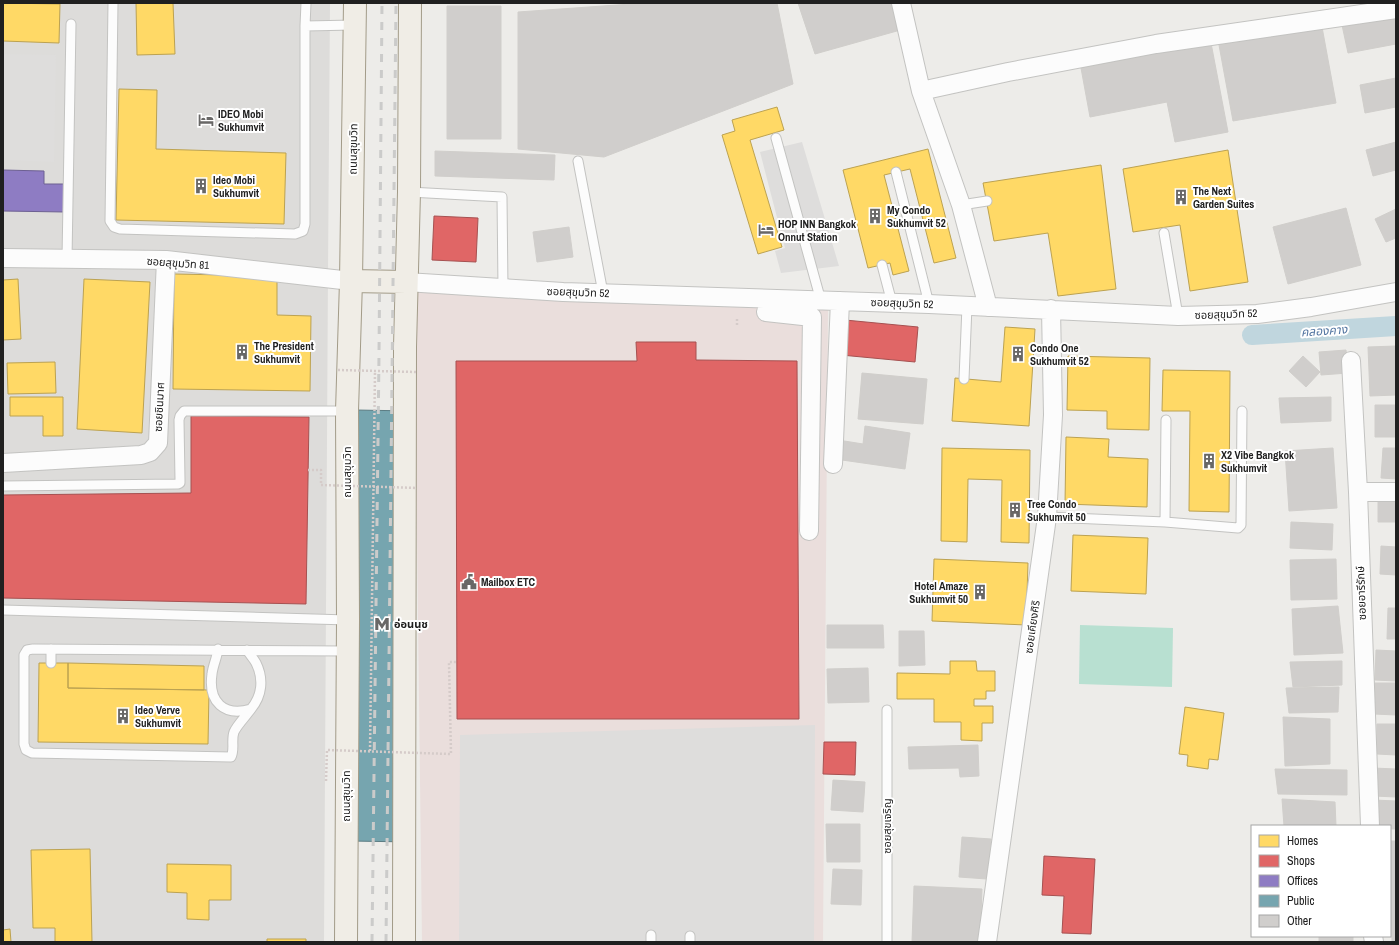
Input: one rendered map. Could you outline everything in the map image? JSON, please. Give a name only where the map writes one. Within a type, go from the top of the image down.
[{"type":"main road","name":"ถนนสุขุมวิท","points":[[346,942],[348,620],[347,411],[352,281],[355,3]]},
{"type":"main road","points":[[404,942],[405,363],[409,192],[410,3]]},
{"type":"main road","points":[[352,281],[406,282]]},
{"type":"street","points":[[901,3],[921,91],[962,205],[988,307]]},
{"type":"street","points":[[921,91],[1008,72],[1156,44],[1396,8]]},
{"type":"street","name":"ซอยสุขุมวิท 81","points":[[3,258],[166,260],[352,281]]},
{"type":"street","name":"ซอยชินมาศ","points":[[3,463],[141,455],[150,452],[158,443],[166,260]]},
{"type":"street","name":"ซอยสุขุมวิท 52","points":[[406,282],[603,293],[929,304],[1178,316],[1257,314],[1311,307],[1396,292]]},
{"type":"street","points":[[833,464],[840,301]]},
{"type":"street","name":"ซอยเคียงศิริ","points":[[987,942],[1047,517],[1053,414],[1051,309]]},
{"type":"street","points":[[766,312],[812,317],[809,531]]},
{"type":"street","name":"ซอยอารีรักษ์","points":[[1351,361],[1358,492],[1370,825]]},
{"type":"street","points":[[1358,492],[1396,492]]},
{"type":"lane","points":[[113,3],[110,220],[114,227],[120,229],[295,234],[303,231],[305,224],[306,3]]},
{"type":"lane","points":[[67,259],[71,24]]},
{"type":"lane","points":[[305,26],[354,25]]},
{"type":"lane","points":[[776,138],[821,300]]},
{"type":"lane","points":[[578,161],[603,293]]},
{"type":"lane","points":[[896,172],[929,304]]},
{"type":"lane","points":[[409,192],[502,197],[503,288]]},
{"type":"lane","points":[[962,205],[987,201]]},
{"type":"lane","points":[[1164,232],[1178,316]]},
{"type":"lane","points":[[882,265],[892,303]]},
{"type":"lane","points":[[964,379],[967,306]]},
{"type":"lane","points":[[3,486],[178,484],[180,480],[179,420],[180,416],[184,412],[347,411]]},
{"type":"lane","points":[[1047,517],[1165,522],[1237,528],[1241,525],[1242,411]]},
{"type":"lane","points":[[1165,522],[1166,420]]},
{"type":"lane","points":[[3,610],[348,620]]},
{"type":"lane","points":[[247,650],[258,668],[261,681],[259,698],[235,730],[233,738],[233,754],[231,757],[32,753],[26,750],[24,744],[23,658],[25,652],[29,649],[347,650]]},
{"type":"lane","points":[[51,649],[51,663]]},
{"type":"lane","points":[[218,649],[211,679],[212,690],[216,702],[228,710],[245,711],[251,709]]},
{"type":"lane","name":"ซอยสุขเจริญ","points":[[887,710],[887,942]]},
{"type":"path","points":[[338,370],[416,372]]},
{"type":"path","points":[[370,752],[375,371]]},
{"type":"path","points":[[308,470],[321,470],[321,485],[417,488]]},
{"type":"path","points":[[326,781],[327,750],[451,754],[449,662],[457,662]]},
{"type":"shaded area","points":[[3,3],[330,3],[324,942],[3,942]]},
{"type":"shaded area","points":[[3,54],[56,55],[54,162],[3,160]]},
{"type":"shaded area","points":[[802,142],[839,266],[781,273],[775,251],[785,248],[760,152]]},
{"type":"shaded area","points":[[414,291],[828,310],[823,942],[422,942]]},
{"type":"shaded area","points":[[815,725],[814,942],[459,942],[460,735]]},
{"type":"green space","points":[[1080,625],[1173,628],[1172,687],[1079,684]]},
{"type":"building: Homes","points":[[3,3],[60,4],[59,43],[3,41]]},
{"type":"building: Homes","points":[[136,3],[173,3],[175,54],[137,55]]},
{"type":"building: Homes","name":"Ideo Mobi Sukhumvit","points":[[119,89],[157,90],[156,149],[286,153],[284,224],[116,220]]},
{"type":"building: Homes","points":[[777,107],[784,130],[750,140],[782,247],[758,254],[722,135],[735,131],[732,120]]},
{"type":"building: Homes","name":"My Condo Sukhumvit 52","points":[[928,149],[956,258],[934,263],[910,169],[884,175],[909,271],[893,275],[890,263],[868,268],[843,170]]},
{"type":"building: Homes","name":"The Next Garden Suites","points":[[1228,150],[1248,282],[1190,291],[1180,225],[1133,232],[1123,169]]},
{"type":"building: Homes","points":[[1101,165],[1116,289],[1058,296],[1048,233],[994,241],[983,183]]},
{"type":"building: Homes","name":"The President Sukhumvit","points":[[174,274],[277,276],[277,315],[311,316],[310,391],[173,389]]},
{"type":"building: Homes","points":[[18,279],[21,339],[3,340],[3,280]]},
{"type":"building: Homes","points":[[84,279],[150,282],[142,433],[77,429]]},
{"type":"building: Homes","name":"Condo One Sukhumvit 52","points":[[1005,327],[1035,329],[1029,426],[952,421],[955,378],[1001,382]]},
{"type":"building: Homes","points":[[1068,356],[1150,358],[1149,430],[1107,429],[1107,411],[1067,410]]},
{"type":"building: Homes","points":[[55,362],[56,393],[8,394],[7,363]]},
{"type":"building: Homes","name":"X2 Vibe Bangkok Sukhumvit","points":[[1163,370],[1230,371],[1229,512],[1189,511],[1190,411],[1162,411]]},
{"type":"building: Homes","points":[[10,397],[63,397],[63,436],[43,436],[43,416],[10,416]]},
{"type":"building: Homes","points":[[1066,437],[1109,439],[1108,457],[1148,459],[1147,507],[1065,504]]},
{"type":"building: Homes","name":"Tree Condo Sukhumvit 50","points":[[942,448],[1030,450],[1029,543],[1001,542],[1002,480],[968,479],[967,542],[941,541]]},
{"type":"building: Homes","points":[[1073,535],[1148,538],[1146,594],[1071,591]]},
{"type":"building: Homes","name":"Hotel Amaze Sukhumvit 50","points":[[934,559],[1028,563],[1026,625],[932,621]]},
{"type":"building: Homes","points":[[950,661],[976,661],[977,671],[995,671],[995,691],[986,691],[986,699],[974,699],[974,706],[993,706],[993,723],[982,723],[982,741],[961,740],[961,722],[934,722],[934,699],[897,699],[897,673],[950,674]]},
{"type":"building: Homes","name":"Ideo Verve Sukhumvit","points":[[39,663],[68,663],[68,688],[209,690],[208,744],[38,742]]},
{"type":"building: Homes","points":[[68,663],[204,666],[204,690],[68,688]]},
{"type":"building: Homes","points":[[1185,707],[1224,713],[1218,760],[1209,759],[1208,769],[1187,766],[1188,755],[1179,754]]},
{"type":"building: Homes","points":[[90,849],[92,942],[55,942],[55,928],[33,928],[31,850]]},
{"type":"building: Homes","points":[[167,864],[231,865],[231,900],[209,900],[209,920],[187,919],[187,893],[167,892]]},
{"type":"building: Homes","points":[[10,929],[11,942],[3,942],[3,930]]},
{"type":"building: Homes","points":[[267,939],[306,939],[306,942],[267,942]]},
{"type":"building: Shops","points":[[434,216],[478,218],[476,262],[432,260]]},
{"type":"building: Shops","points":[[845,320],[918,327],[915,362],[841,355]]},
{"type":"building: Shops","points":[[636,342],[696,342],[696,360],[797,361],[799,719],[457,719],[456,361],[637,361]]},
{"type":"building: Shops","points":[[191,416],[309,417],[306,604],[3,598],[3,495],[191,493]]},
{"type":"building: Shops","points":[[824,742],[856,742],[855,775],[823,774]]},
{"type":"building: Shops","points":[[1044,856],[1095,859],[1091,934],[1062,933],[1064,896],[1042,895]]},
{"type":"building: Offices","points":[[3,170],[44,171],[44,184],[65,184],[65,212],[3,211]]},
{"type":"building: Public","points":[[355,410],[413,411],[411,842],[351,841]]},
{"type":"building: Other","points":[[645,3],[777,3],[793,84],[604,157],[518,149],[518,12]]},
{"type":"building: Other","points":[[798,3],[897,3],[904,29],[815,54]]},
{"type":"building: Other","points":[[447,6],[501,6],[501,139],[447,139]]},
{"type":"building: Other","points":[[1395,15],[1396,44],[1348,53],[1342,25]]},
{"type":"building: Other","points":[[1322,27],[1336,103],[1233,121],[1219,45]]},
{"type":"building: Other","points":[[1211,43],[1228,132],[1175,142],[1167,102],[1090,117],[1081,68]]},
{"type":"building: Other","points":[[1396,78],[1396,107],[1365,113],[1360,85]]},
{"type":"building: Other","points":[[1396,142],[1396,170],[1373,176],[1366,150]]},
{"type":"building: Other","points":[[435,151],[555,155],[554,180],[435,176]]},
{"type":"building: Other","points":[[1346,208],[1361,265],[1288,284],[1273,227]]},
{"type":"building: Other","points":[[1396,209],[1396,238],[1386,242],[1375,219]]},
{"type":"building: Other","points":[[569,227],[573,257],[537,262],[533,232]]},
{"type":"building: Other","points":[[1396,346],[1396,395],[1370,396],[1368,347]]},
{"type":"building: Other","points":[[1346,350],[1348,373],[1321,375],[1319,352]]},
{"type":"building: Other","points":[[1303,356],[1320,372],[1306,387],[1289,371]]},
{"type":"building: Other","points":[[862,373],[927,379],[923,424],[858,419]]},
{"type":"building: Other","points":[[1331,397],[1331,421],[1281,423],[1279,398]]},
{"type":"building: Other","points":[[1375,405],[1396,405],[1396,437],[1375,437]]},
{"type":"building: Other","points":[[865,426],[910,433],[905,469],[835,459],[838,440],[863,444]]},
{"type":"building: Other","points":[[1333,448],[1337,508],[1289,511],[1285,451]]},
{"type":"building: Other","points":[[1383,448],[1396,448],[1396,479],[1381,478]]},
{"type":"building: Other","points":[[1378,499],[1396,499],[1396,522],[1378,522]]},
{"type":"building: Other","points":[[1291,522],[1333,524],[1332,550],[1290,548]]},
{"type":"building: Other","points":[[1381,546],[1396,547],[1396,575],[1380,574]]},
{"type":"building: Other","points":[[1336,559],[1337,599],[1291,600],[1290,560]]},
{"type":"building: Other","points":[[1338,606],[1343,653],[1294,655],[1292,609]]},
{"type":"building: Other","points":[[1388,608],[1396,608],[1396,639],[1387,639]]},
{"type":"building: Other","points":[[827,625],[883,625],[884,648],[827,648]]},
{"type":"building: Other","points":[[899,631],[924,631],[925,665],[899,666]]},
{"type":"building: Other","points":[[1376,650],[1396,651],[1396,681],[1375,680]]},
{"type":"building: Other","points":[[1342,661],[1342,685],[1293,687],[1290,662]]},
{"type":"building: Other","points":[[868,668],[869,702],[828,703],[827,669]]},
{"type":"building: Other","points":[[1375,683],[1396,683],[1396,715],[1374,714]]},
{"type":"building: Other","points":[[1339,687],[1338,712],[1289,713],[1286,688]]},
{"type":"building: Other","points":[[1283,717],[1330,719],[1330,764],[1285,766]]},
{"type":"building: Other","points":[[1377,724],[1396,724],[1396,755],[1377,754]]},
{"type":"building: Other","points":[[978,745],[979,776],[960,777],[959,768],[909,769],[908,747]]},
{"type":"building: Other","points":[[1373,768],[1396,769],[1396,797],[1374,796]]},
{"type":"building: Other","points":[[1275,769],[1347,770],[1347,795],[1278,794]]},
{"type":"building: Other","points":[[833,780],[865,782],[863,812],[831,810]]},
{"type":"building: Other","points":[[1282,799],[1335,802],[1336,825],[1284,825]]},
{"type":"building: Other","points":[[1374,800],[1396,801],[1396,829],[1391,829],[1391,825],[1374,825]]},
{"type":"building: Other","points":[[826,824],[860,824],[860,862],[827,862]]},
{"type":"building: Other","points":[[962,837],[991,839],[987,879],[959,877]]},
{"type":"building: Other","points":[[1391,841],[1396,841],[1396,942],[1392,942]]},
{"type":"building: Other","points":[[833,869],[862,870],[861,905],[831,904]]},
{"type":"building: Other","points":[[914,886],[982,889],[980,942],[912,942]]},
{"type":"building: Other","points":[[1319,937],[1353,937],[1353,942],[1319,942]]},
{"type":"waterway","name":"คลองคาง","points":[[1252,335],[1396,326]]},
{"type":"railway","points":[[372,942],[382,3]]},
{"type":"railway","points":[[386,942],[396,3]]},
{"type":"place","name":"IDEO Mobi Sukhumvit","points":[[206,120]]},
{"type":"place","name":"Ideo Mobi Sukhumvit","points":[[201,186]]},
{"type":"place","name":"The Next Garden Suites","points":[[1181,197]]},
{"type":"place","name":"My Condo Sukhumvit 52","points":[[875,216]]},
{"type":"place","name":"HOP INN Bangkok Onnut Station","points":[[766,230]]},
{"type":"place","name":"The President Sukhumvit","points":[[242,352]]},
{"type":"place","name":"Condo One Sukhumvit 52","points":[[1018,354]]},
{"type":"place","name":"X2 Vibe Bangkok Sukhumvit","points":[[1209,461]]},
{"type":"place","name":"Tree Condo Sukhumvit 50","points":[[1015,510]]},
{"type":"place","name":"Mailbox ETC","points":[[469,582]]},
{"type":"place","name":"Hotel Amaze Sukhumvit 50","points":[[980,592]]},
{"type":"place","name":"อ่อนนุช","points":[[382,624]]},
{"type":"place","name":"Ideo Verve Sukhumvit","points":[[123,716]]}]
